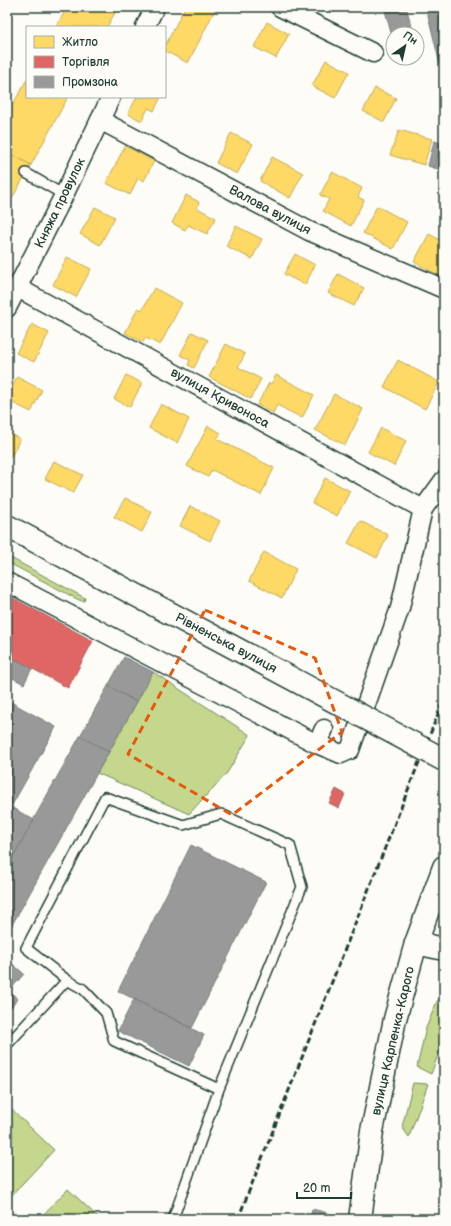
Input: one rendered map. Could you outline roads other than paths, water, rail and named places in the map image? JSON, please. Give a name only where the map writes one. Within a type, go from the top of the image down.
[{"type":"main road","name":"Рівненська вулиця","points":[[7,526],[444,760]]},
{"type":"main road","name":"вулиця Карпенка-Карого","points":[[360,1219],[373,1124],[395,1019],[416,944],[444,867]]},
{"type":"main road","points":[[416,944],[444,949]]},
{"type":"street","points":[[146,26],[155,7]]},
{"type":"street","points":[[280,7],[373,53]]},
{"type":"street","name":"Княжа провулок","points":[[7,308],[111,98]]},
{"type":"street","name":"Валова вулиця","points":[[100,120],[309,231],[444,289]]},
{"type":"street","name":"вулиця Кривоноса","points":[[18,288],[423,509]]},
{"type":"street","points":[[7,582],[320,737],[341,754],[350,750],[400,608],[423,509],[444,480]]},
{"type":"lane","points":[[26,173],[64,194]]},
{"type":"lane","points":[[173,1219],[220,1089],[302,887],[290,845],[221,814],[183,825],[105,797],[26,948],[67,980],[83,989],[106,1013],[114,1041],[220,1089]]},
{"type":"lane","points":[[7,1045],[67,980]]},
{"type":"railway","points":[[238,1219],[444,699]]}]
